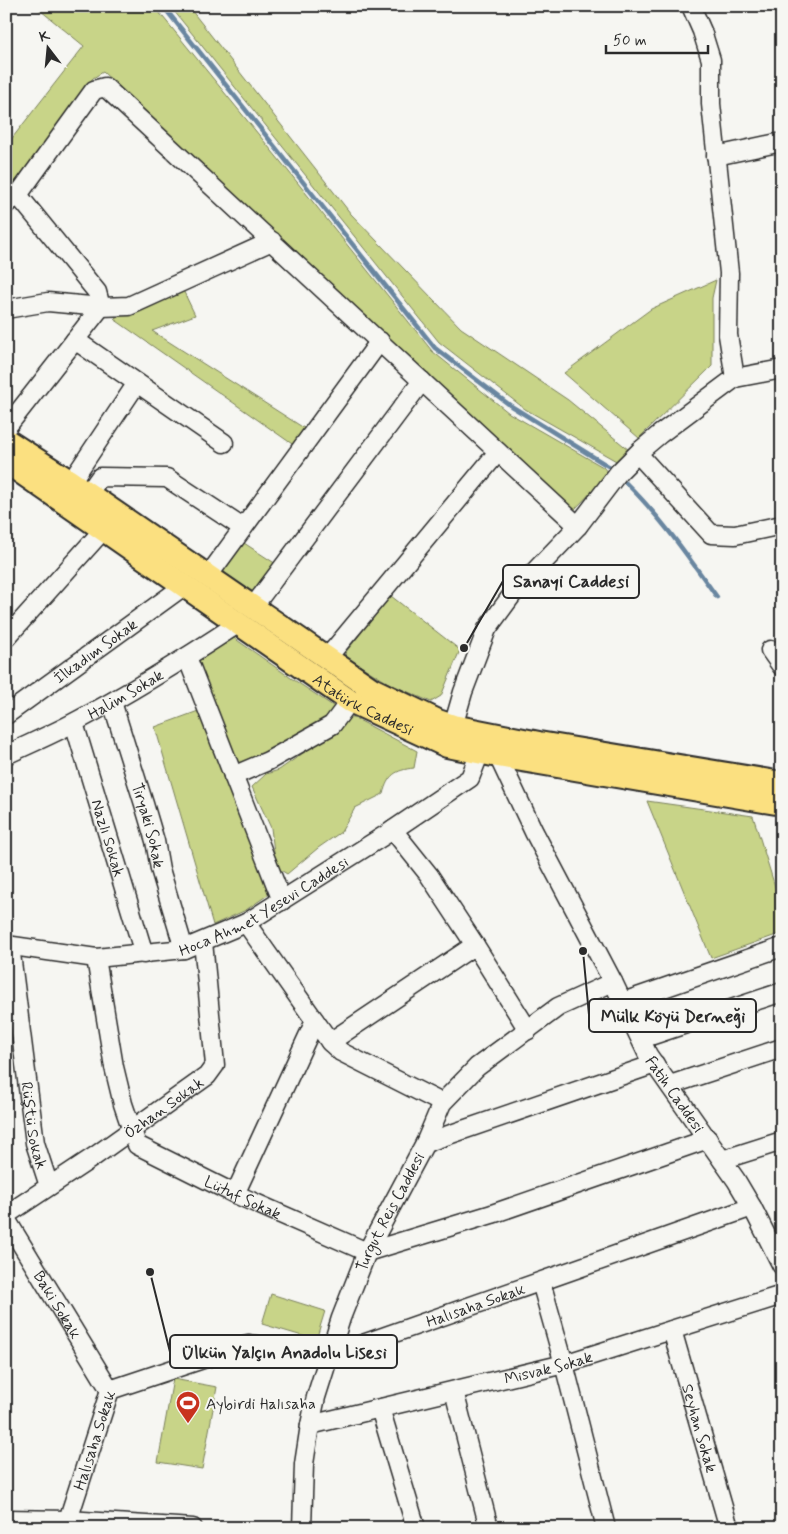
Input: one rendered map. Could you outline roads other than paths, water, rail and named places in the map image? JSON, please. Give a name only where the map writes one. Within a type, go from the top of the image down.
[{"type":"main road","points":[[6,440],[80,488],[208,576],[246,615],[327,658],[372,689],[438,721],[450,736],[539,742],[782,783]]},
{"type":"main road","name":"Atatürk Caddesi","points":[[6,462],[182,583],[246,615],[350,700],[450,736],[489,754],[782,804]]},
{"type":"street","points":[[690,6],[702,31],[710,60],[711,104],[729,273],[728,335],[735,378]]},
{"type":"street","points":[[101,307],[97,292],[12,199],[94,90],[104,87],[578,526]]},
{"type":"street","points":[[716,156],[782,142]]},
{"type":"street","points":[[6,309],[48,302],[101,307],[129,306],[272,241]]},
{"type":"street","points":[[6,428],[101,307]]},
{"type":"street","points":[[75,340],[224,443]]},
{"type":"street","points":[[208,576],[380,341]]},
{"type":"street","points":[[450,736],[463,692],[487,629],[512,595],[578,526],[619,472],[640,450],[735,378],[782,369]]},
{"type":"street","points":[[246,615],[422,381]]},
{"type":"street","points":[[80,488],[138,383]]},
{"type":"street","points":[[640,450],[639,455],[711,534],[735,535],[782,525]]},
{"type":"street","points":[[327,658],[498,452]]},
{"type":"street","points":[[80,488],[100,477],[167,478],[243,528]]},
{"type":"street","points":[[6,638],[104,529]]},
{"type":"street","name":"İlkadım Sokak","points":[[6,715],[177,591],[182,583]]},
{"type":"street","name":"Halim Sokak","points":[[6,755],[74,723],[112,702],[186,657],[246,615]]},
{"type":"street","points":[[782,652],[770,650],[782,667]]},
{"type":"street","points":[[186,657],[282,901]]},
{"type":"street","points":[[233,776],[268,761],[332,725],[350,700]]},
{"type":"street","name":"Tiryaki Sokak","points":[[112,702],[155,841],[160,869],[184,949]]},
{"type":"street","name":"Nazlı Sokak","points":[[74,723],[144,954]]},
{"type":"street","name":"Hoca Ahmet Yesevi Caddesi","points":[[8,946],[96,958],[184,949],[203,942],[246,923],[393,830],[470,778],[489,754]]},
{"type":"street","name":"Fatih Caddesi","points":[[489,754],[534,832],[655,1064],[776,1240],[782,1266]]},
{"type":"street","points":[[393,830],[429,875],[528,1030]]},
{"type":"street","points":[[246,923],[330,1042],[341,1052],[442,1103]]},
{"type":"street","name":"Özhan Sokak","points":[[6,1215],[95,1156],[208,1076],[215,1065],[203,942]]},
{"type":"street","points":[[330,1042],[475,945]]},
{"type":"street","name":"Rüştü Sokak","points":[[8,946],[35,1143],[49,1186]]},
{"type":"street","points":[[623,1002],[782,947]]},
{"type":"street","name":"Lütuf Sokak","points":[[96,958],[114,1067],[123,1104],[137,1145],[235,1194],[367,1252]]},
{"type":"street","name":"Turgut Reis Caddesi","points":[[302,1528],[304,1464],[310,1425],[316,1397],[341,1318],[367,1252],[425,1143],[442,1103],[477,1067],[558,1007],[613,982]]},
{"type":"street","points":[[641,1039],[782,992]]},
{"type":"street","points":[[235,1194],[315,1021]]},
{"type":"street","points":[[670,1085],[782,1048]]},
{"type":"street","points":[[425,1143],[655,1064]]},
{"type":"street","points":[[367,1252],[492,1214],[708,1139]]},
{"type":"street","points":[[722,1160],[782,1141]]},
{"type":"street","name":"Halısaha Sokak","points":[[68,1520],[110,1390],[248,1344],[329,1356],[752,1207]]},
{"type":"street","name":"Baki Sokak","points":[[6,1219],[110,1390]]},
{"type":"street","points":[[541,1282],[606,1528]]},
{"type":"street","name":"Misvak Sokak","points":[[310,1425],[564,1364],[782,1295]]},
{"type":"street","name":"Seyhan Sokak","points":[[672,1330],[729,1528]]},
{"type":"street","points":[[454,1391],[489,1528]]},
{"type":"street","points":[[380,1408],[416,1528]]},
{"type":"street","points":[[6,1518],[68,1520],[106,1525],[193,1528]]},
{"type":"street","points":[[50,1528],[68,1520]]},
{"type":"waterway","points":[[163,6],[435,348],[511,406],[608,466]]},
{"type":"waterway","points":[[626,483],[663,524],[717,597]]},
{"type":"place","name":"Sanayi Caddesi","points":[[464,648]]},
{"type":"place","name":"Mülk Köyü Derneği","points":[[583,951]]},
{"type":"place","name":"Ülkün Yalçın Anadolu Lisesi","points":[[150,1272]]},
{"type":"place","name":"Aybirdi Halısaha","points":[[188,1424]]}]
